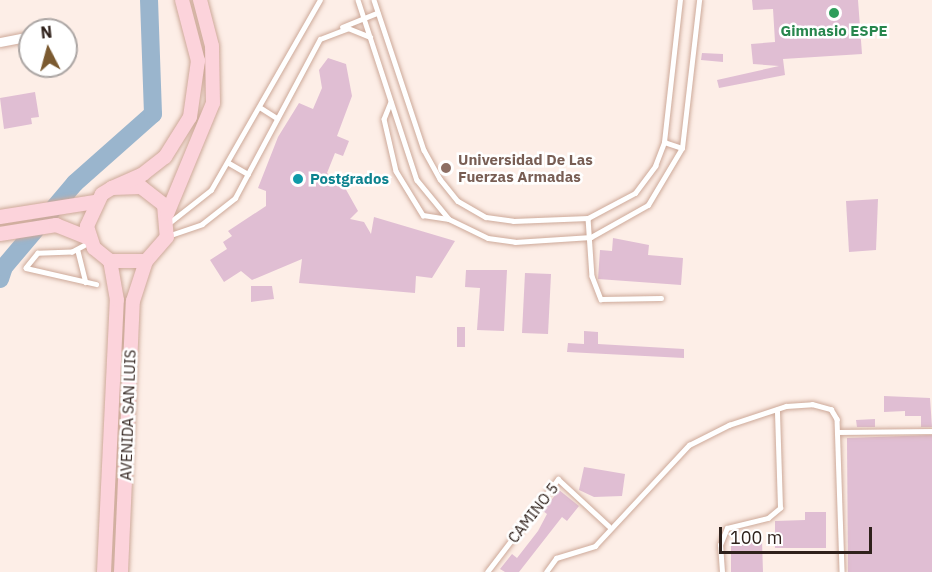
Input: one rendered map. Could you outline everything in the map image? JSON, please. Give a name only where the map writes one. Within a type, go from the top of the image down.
[{"type":"street","points":[[0,217],[95,202],[112,188],[165,157],[190,117],[198,61],[182,0]]},
{"type":"street","points":[[5,233],[48,226],[65,226],[90,240],[110,261],[146,261],[168,225],[213,103],[212,46],[200,0]]},
{"type":"street","points":[[0,42],[18,38]]},
{"type":"street","points":[[112,188],[141,187],[158,197],[168,225]]},
{"type":"street","points":[[90,240],[95,202]]},
{"type":"street","name":"AVENIDA SAN LUIS","points":[[104,572],[117,300],[110,261]]},
{"type":"street","name":"AVENIDA SAN LUIS","points":[[121,572],[133,301],[146,261]]},
{"type":"lane","points":[[168,225],[204,198],[229,163],[320,0]]},
{"type":"lane","points":[[358,0],[417,180],[449,219]]},
{"type":"lane","points":[[375,0],[377,13],[424,150],[458,201],[486,217],[513,221],[588,218],[634,193],[656,166],[664,142],[680,0]]},
{"type":"lane","points":[[391,102],[384,119],[396,171],[423,215],[449,219],[488,238],[515,242],[591,237],[648,204],[682,148],[699,0]]},
{"type":"lane","points":[[168,225],[218,213],[248,174],[312,51],[331,32],[377,13]]},
{"type":"lane","points":[[331,32],[348,28],[370,38]]},
{"type":"lane","points":[[261,108],[277,118]]},
{"type":"lane","points":[[664,142],[682,148]]},
{"type":"lane","points":[[229,163],[248,174]]},
{"type":"lane","points":[[588,218],[592,276],[601,299],[661,298]]},
{"type":"lane","points":[[90,240],[78,251],[38,253],[26,268],[96,284]]},
{"type":"lane","points":[[78,251],[86,282]]},
{"type":"lane","points":[[546,572],[556,558],[595,546],[609,526],[689,445],[777,410],[812,404],[831,409],[839,432],[842,572]]},
{"type":"lane","points":[[722,572],[720,545],[727,528],[768,518],[780,508],[777,410]]},
{"type":"lane","points":[[839,432],[932,431]]},
{"type":"lane","name":"CAMINO 5","points":[[487,572],[558,479],[609,526]]},
{"type":"building","points":[[752,0],[858,0],[862,54],[783,59],[785,75],[719,88],[717,80],[779,66],[753,64],[751,44],[775,42],[773,9],[753,10]]},
{"type":"building","points":[[702,53],[723,54],[723,62],[701,60]]},
{"type":"building","name":"Postgrados","points":[[328,58],[346,64],[352,96],[337,136],[349,141],[343,156],[335,153],[327,173],[344,186],[358,211],[350,219],[364,222],[371,234],[374,217],[455,241],[432,278],[416,276],[415,293],[299,283],[302,259],[252,280],[241,271],[224,282],[210,260],[227,249],[223,242],[232,236],[228,231],[266,206],[266,191],[258,188],[278,137],[299,103],[313,109],[322,88],[319,70]]},
{"type":"building","points":[[35,92],[39,117],[31,118],[32,124],[4,129],[0,98]]},
{"type":"building","points":[[878,199],[876,250],[849,252],[846,201]]},
{"type":"building","points":[[613,238],[649,245],[648,255],[683,258],[681,285],[598,279],[600,250],[612,251]]},
{"type":"building","points":[[466,270],[507,270],[504,331],[477,330],[480,288],[465,287]]},
{"type":"building","points":[[525,273],[551,274],[548,334],[522,333]]},
{"type":"building","points":[[251,286],[272,286],[274,299],[251,302]]},
{"type":"building","points":[[457,327],[465,327],[465,347],[457,347]]},
{"type":"building","points":[[584,331],[598,332],[598,344],[684,349],[684,358],[567,352],[568,343],[584,344]]},
{"type":"building","points":[[884,396],[930,398],[932,427],[921,427],[921,416],[905,416],[905,411],[884,412]]},
{"type":"building","points":[[875,419],[875,427],[857,427],[856,420]]},
{"type":"building","points":[[932,435],[932,572],[848,572],[847,438]]},
{"type":"building","points":[[584,467],[625,474],[622,496],[594,497],[579,490]]},
{"type":"building","points":[[559,490],[579,506],[567,521],[562,517],[519,572],[505,572],[500,569],[512,554],[517,558],[538,531],[547,514],[543,511]]},
{"type":"building","points":[[805,512],[826,512],[826,548],[775,548],[775,521],[805,520]]},
{"type":"building","points":[[731,541],[762,541],[763,572],[731,572]]},
{"type":"waterway","points":[[0,279],[4,267],[75,183],[153,114],[149,0]]},
{"type":"place","name":"Gimnasio ESPE","points":[[834,13]]},
{"type":"place","name":"Universidad De Las Fuerzas Armadas","points":[[446,168]]},
{"type":"place","name":"Postgrados","points":[[298,179]]}]
